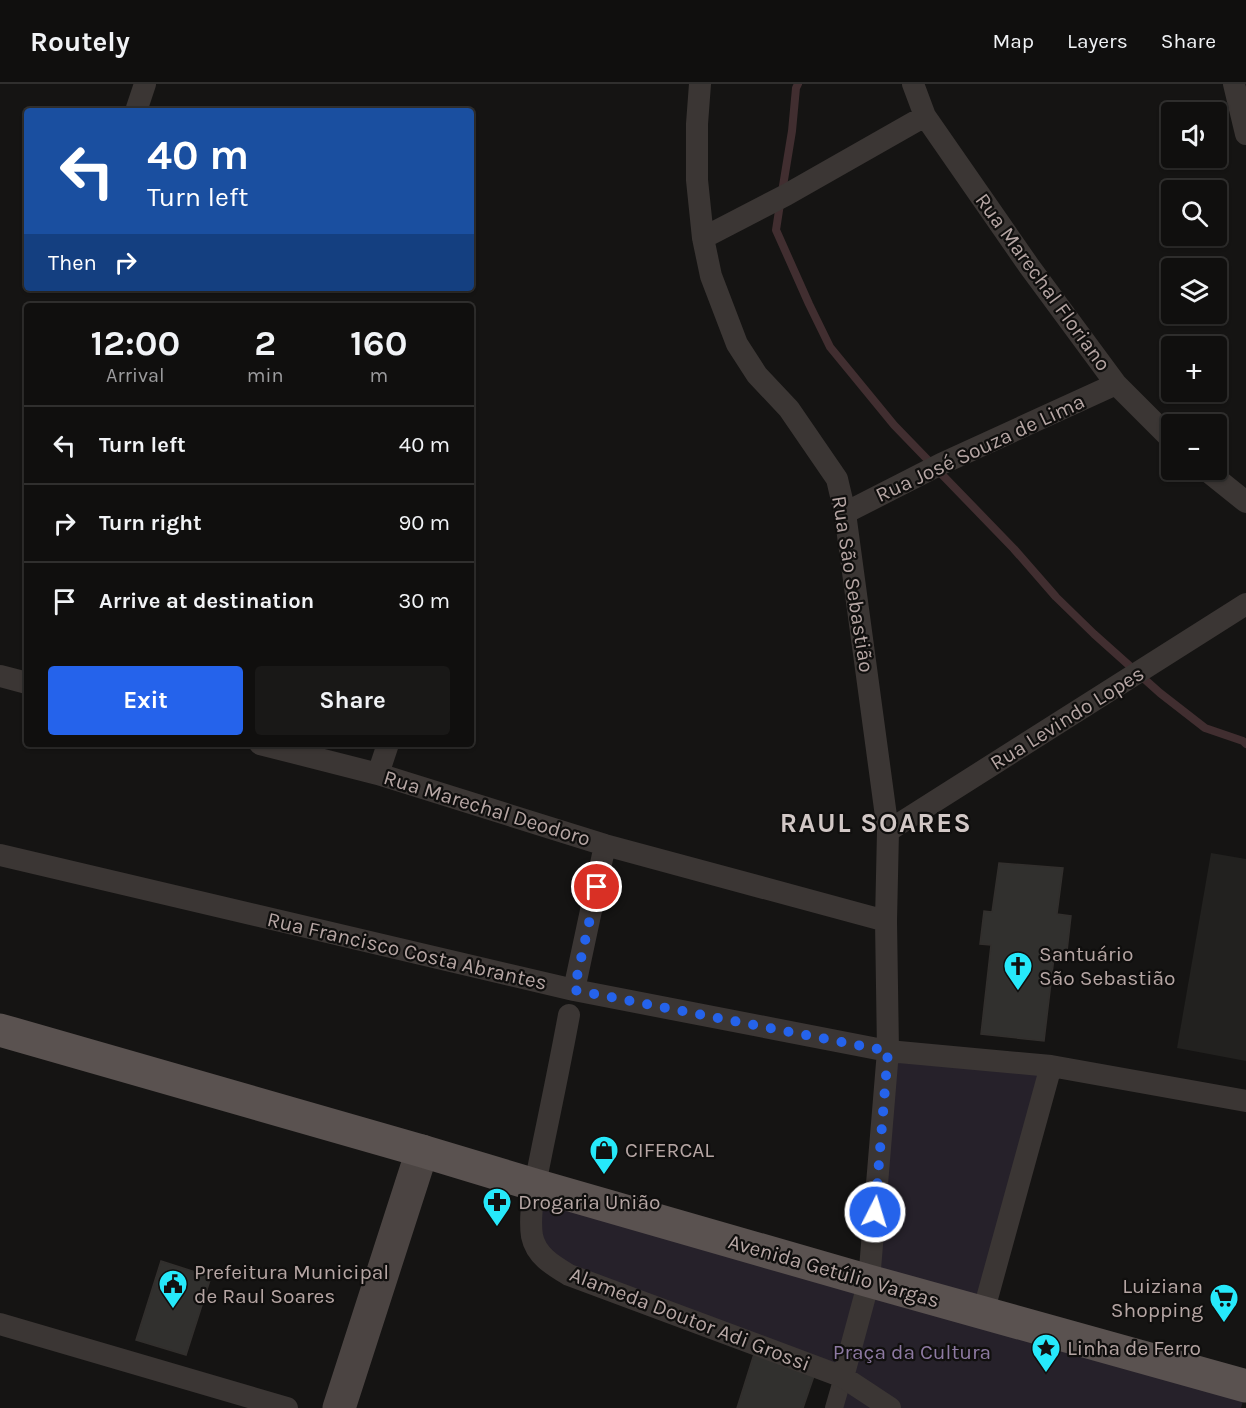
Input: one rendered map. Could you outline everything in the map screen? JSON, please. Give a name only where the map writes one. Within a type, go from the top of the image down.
[{"type":"main road","name":"Avenida Getúlio Vargas","points":[[0,1030],[869,1281],[1246,1386]]},
{"type":"main road","points":[[339,1408],[423,1151]]},
{"type":"street","points":[[137,108],[145,84]]},
{"type":"street","name":"Rua São Sebastião","points":[[700,84],[697,180],[703,238],[711,276],[737,344],[757,375],[789,409],[837,479],[845,513],[888,831],[886,921],[888,1051],[869,1281],[843,1377]]},
{"type":"street","name":"Rua Marechal Floriano","points":[[913,84],[925,116],[1029,266],[1116,384],[1161,429]]},
{"type":"street","points":[[1234,84],[1246,134]]},
{"type":"street","points":[[703,238],[781,198],[925,116]]},
{"type":"street","name":"Rua José Souza de Lima","points":[[845,513],[936,467],[1116,384]]},
{"type":"street","points":[[1218,480],[1246,502]]},
{"type":"street","name":"Rua Levindo Lopes","points":[[888,831],[1246,604]]},
{"type":"street","points":[[0,676],[24,682]]},
{"type":"street","name":"Rua Marechal Deodoro","points":[[272,747],[378,774],[606,845],[886,921]]},
{"type":"street","points":[[378,774],[387,747]]},
{"type":"street","points":[[574,990],[606,845]]},
{"type":"street","name":"Rua Francisco Costa Abrantes","points":[[0,855],[574,990],[888,1051],[1051,1066],[1246,1101]]},
{"type":"street","name":"Alameda Doutor Adi Grossi","points":[[569,1015],[535,1185],[532,1237],[540,1253],[550,1264],[569,1275],[843,1377],[890,1408]]},
{"type":"street","points":[[983,1313],[1051,1066]]},
{"type":"street","points":[[0,1324],[287,1408]]},
{"type":"street","points":[[834,1408],[843,1377]]},
{"type":"shaded area","points":[[1211,853],[1246,859],[1246,1061],[1177,1048]]},
{"type":"green space","name":"Praça da Cultura","points":[[888,1051],[1051,1066],[984,1313],[1246,1391],[1241,1408],[834,1408],[843,1378],[550,1264],[532,1216],[535,1185],[869,1281]]},
{"type":"building","name":"Santuário São Sebastião","points":[[999,863],[1063,868],[1057,914],[1071,916],[1067,951],[1055,949],[1044,1041],[981,1034],[991,945],[980,944],[984,911],[992,912]]},
{"type":"building","name":"Prefeitura Municipal de Raul Soares","points":[[161,1261],[211,1277],[186,1355],[136,1340]]},
{"type":"building","points":[[754,1354],[814,1376],[803,1408],[737,1408]]},
{"type":"waterway","points":[[782,192],[798,84]]},
{"type":"waterway","points":[[780,204],[776,230],[830,347],[894,425],[1014,549],[1056,597],[1094,634],[1160,693],[1205,728],[1246,744]]},
{"type":"place","name":"Santuário São Sebastião","points":[[1018,992]]},
{"type":"place","name":"CIFERCAL","points":[[604,1176]]},
{"type":"place","name":"Drogaria União","points":[[497,1228]]},
{"type":"place","name":"Prefeitura Municipal de Raul Soares","points":[[173,1310]]},
{"type":"place","name":"Luiziana Shopping","points":[[1224,1324]]},
{"type":"place","name":"Linha de Ferro","points":[[1046,1374]]},
{"type":"district","name":"RAUL SOARES","points":[[876,823]]},
{"type":"route","points":[[597,887],[574,990],[888,1051],[875,1212]]}]
